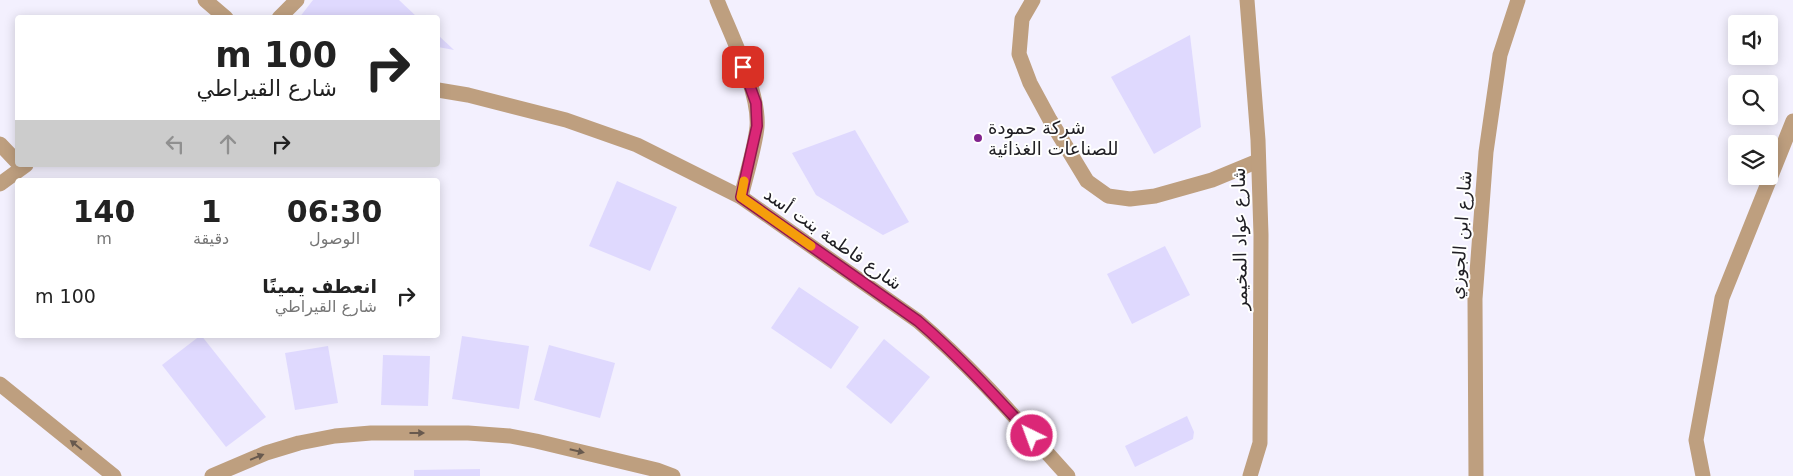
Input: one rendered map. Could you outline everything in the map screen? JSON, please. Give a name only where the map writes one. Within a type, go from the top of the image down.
[{"type":"street","points":[[205,0],[222,15]]},
{"type":"street","points":[[282,15],[297,0]]},
{"type":"street","points":[[717,0],[756,103],[757,126],[741,197]]},
{"type":"street","points":[[1033,0],[1022,19],[1019,54],[1030,83],[1087,181],[1108,196],[1130,199],[1155,196],[1212,180],[1258,161]]},
{"type":"street","name":"شارع عواد المخيمر","points":[[1247,0],[1258,161],[1260,235],[1260,443],[1250,476]]},
{"type":"street","name":"شارع ابن الجوزي","points":[[1476,476],[1475,299],[1486,152],[1500,55],[1518,0]]},
{"type":"street","name":"شارع فاطمة بنت أسد","points":[[440,90],[468,95],[594,129],[636,145],[741,197],[918,321],[936,336],[971,370],[1068,476]]},
{"type":"street","points":[[1703,476],[1696,440],[1722,298],[1793,121]]},
{"type":"street","points":[[0,144],[15,159]]},
{"type":"street","points":[[0,184],[19,167]]},
{"type":"street","points":[[0,384],[114,476]]},
{"type":"street","points":[[220,474],[266,454],[299,443],[335,436],[371,433],[468,433],[510,436],[536,441],[658,470],[673,476]]},
{"type":"building","points":[[313,0],[399,0],[415,15],[301,15]]},
{"type":"building","points":[[1190,35],[1201,127],[1154,154],[1111,77]]},
{"type":"building","points":[[440,37],[454,50],[440,47]]},
{"type":"building","points":[[855,130],[909,222],[883,235],[816,195],[792,153]]},
{"type":"building","points":[[617,181],[677,207],[650,271],[589,246]]},
{"type":"building","points":[[1165,246],[1190,295],[1132,324],[1107,274]]},
{"type":"building","points":[[799,287],[859,327],[831,369],[771,328]]},
{"type":"building","points":[[462,336],[529,346],[519,409],[452,399]]},
{"type":"building","points":[[197,338],[203,338],[266,417],[226,447],[162,365]]},
{"type":"building","points":[[884,339],[930,377],[891,424],[846,387]]},
{"type":"building","points":[[549,345],[615,363],[600,418],[534,400]]},
{"type":"building","points":[[328,346],[338,403],[295,410],[285,353]]},
{"type":"building","points":[[383,355],[430,356],[428,406],[381,405]]},
{"type":"building","points":[[1187,416],[1194,432],[1193,439],[1135,467],[1125,446]]},
{"type":"building","points":[[480,469],[480,476],[414,476],[414,470]]},
{"type":"slow traffic","points":[[744,181],[741,197],[811,246]]},
{"type":"place","name":"شركة حمودة للصناعات الغذائية","points":[[978,138]]},
{"type":"route","points":[[743,67],[756,103],[757,126],[741,197],[918,321],[942,341],[971,370],[1032,436]]}]
